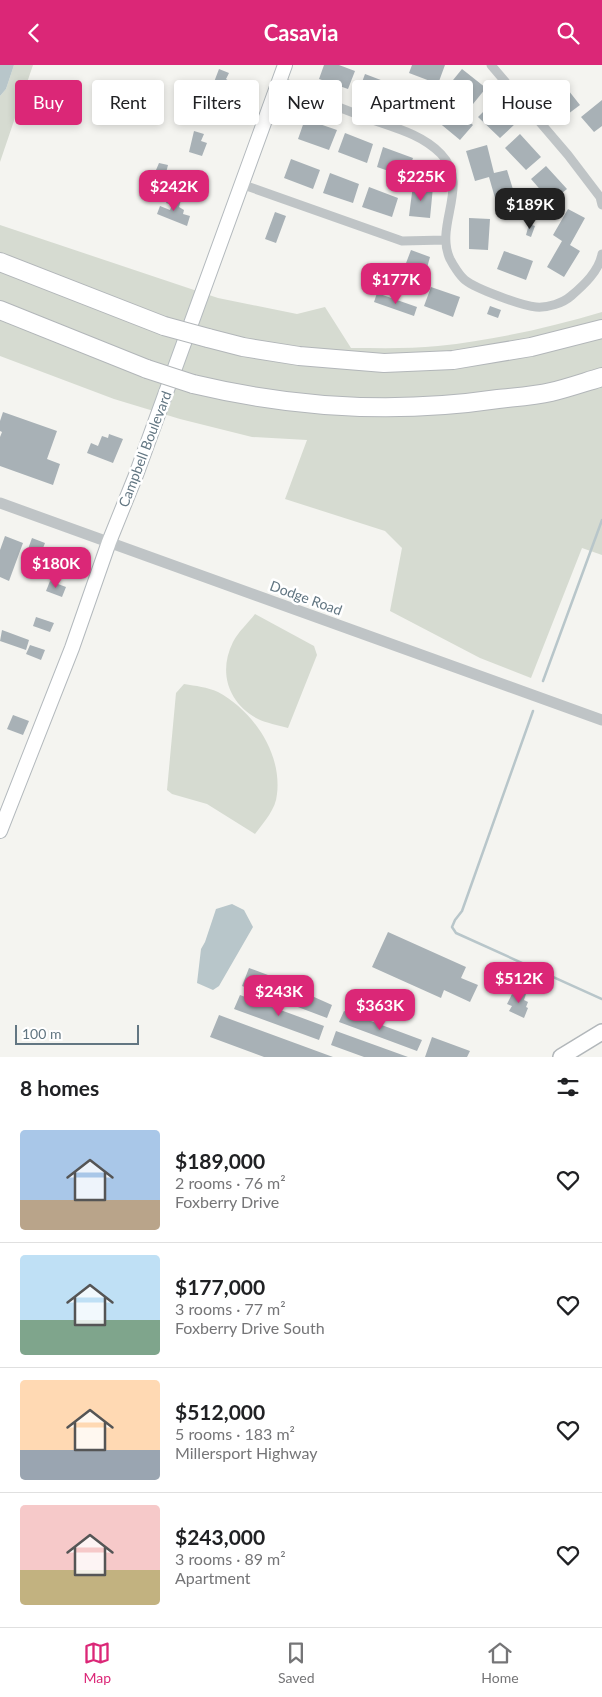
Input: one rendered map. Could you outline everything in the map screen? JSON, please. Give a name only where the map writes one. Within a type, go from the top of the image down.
[{"type":"highway","points":[[0,262],[164,326],[243,347],[299,356],[384,363],[453,360],[531,347],[602,329]]},
{"type":"highway","points":[[0,311],[147,369],[193,384],[280,401],[332,407],[380,408],[486,401],[549,392],[602,377]]},
{"type":"main road","name":"Campbell Boulevard","points":[[280,80],[285,65]]},
{"type":"main road","name":"Campbell Boulevard","points":[[0,831],[72,648],[109,542],[136,475],[269,110]]},
{"type":"main road","points":[[561,1057],[602,1032]]},
{"type":"street","points":[[491,65],[568,155],[600,197],[602,205]]},
{"type":"street","points":[[342,109],[425,140],[442,155],[451,170],[454,189],[446,240],[450,258],[465,280],[490,292],[537,307],[564,302],[585,285],[601,259],[602,254]]},
{"type":"street","points":[[241,184],[402,241],[446,240]]},
{"type":"street","name":"Dodge Road","points":[[0,503],[602,721]]},
{"type":"shaded area","points":[[0,65],[14,65],[6,89],[0,96]]},
{"type":"shaded area","points":[[14,65],[33,65],[28,80],[15,80],[15,118],[0,162],[0,96],[6,89]]},
{"type":"shaded area","points":[[0,225],[218,298],[297,314],[325,307],[351,348],[417,348],[480,340],[521,333],[602,312],[602,555],[582,548],[531,678],[480,658],[390,611],[402,548],[385,531],[285,499],[307,440],[252,437],[180,419],[114,399],[0,356]]},
{"type":"shaded area","points":[[255,614],[314,646],[317,655],[288,728],[258,719],[248,712],[233,696],[229,686],[226,664],[229,653],[235,638]]},
{"type":"shaded area","points":[[184,684],[214,690],[231,700],[253,722],[270,749],[275,763],[277,779],[276,800],[269,815],[255,834],[207,804],[172,794],[167,790],[176,693]]},
{"type":"shaded area","points":[[232,904],[244,910],[253,927],[219,986],[213,990],[197,983],[201,949],[216,909]]},
{"type":"building","points":[[324,65],[339,65],[355,71],[348,89],[342,87],[342,80],[319,79]]},
{"type":"building","points":[[412,65],[445,65],[439,80],[427,80],[409,73]]},
{"type":"building","points":[[219,69],[229,73],[226,79],[228,80],[215,80]]},
{"type":"building","points":[[462,69],[483,86],[483,92],[473,104],[473,80],[453,80]]},
{"type":"building","points":[[365,74],[381,80],[363,80]]},
{"type":"building","points":[[570,92],[580,105],[570,112]]},
{"type":"building","points":[[602,100],[602,126],[594,132],[581,117]]},
{"type":"building","points":[[483,112],[483,122],[478,117]]},
{"type":"building","points":[[303,125],[322,125],[337,130],[329,150],[298,139]]},
{"type":"building","points":[[442,125],[473,125],[460,140]]},
{"type":"building","points":[[486,125],[514,125],[500,138]]},
{"type":"building","points":[[194,131],[204,134],[201,141],[207,143],[202,156],[189,152]]},
{"type":"building","points":[[345,133],[373,144],[367,163],[338,152]]},
{"type":"building","points":[[520,134],[541,157],[526,170],[505,148]]},
{"type":"building","points":[[487,145],[494,173],[507,170],[516,199],[497,205],[489,177],[475,181],[466,151]]},
{"type":"building","points":[[383,147],[413,158],[406,177],[377,167]]},
{"type":"building","points":[[291,159],[320,170],[313,189],[284,178]]},
{"type":"building","points":[[159,163],[168,165],[166,173],[156,170]]},
{"type":"building","points":[[546,166],[567,189],[551,202],[531,179]]},
{"type":"building","points":[[330,173],[359,184],[353,203],[323,193]]},
{"type":"building","points":[[193,176],[203,180],[199,191],[189,188]]},
{"type":"building","points":[[413,185],[433,187],[430,218],[409,216]]},
{"type":"building","points":[[369,187],[398,198],[392,217],[362,207]]},
{"type":"building","points":[[174,197],[181,200],[179,207],[184,210],[183,214],[190,216],[187,226],[157,214],[160,206],[170,210],[172,205],[166,203],[168,198],[173,200]]},
{"type":"building","points":[[568,209],[585,218],[570,245],[580,251],[564,277],[547,267],[562,241],[553,235]]},
{"type":"building","points":[[275,212],[286,216],[276,243],[265,239]]},
{"type":"building","points":[[469,218],[490,219],[488,250],[469,249]]},
{"type":"building","points":[[529,224],[535,226],[531,237],[526,235]]},
{"type":"building","points":[[411,250],[430,257],[425,275],[419,286],[400,279]]},
{"type":"building","points":[[504,251],[533,261],[526,280],[497,269]]},
{"type":"building","points":[[431,287],[460,297],[453,317],[424,306]]},
{"type":"building","points":[[377,293],[417,307],[414,316],[374,302]]},
{"type":"building","points":[[490,306],[501,310],[498,318],[487,314]]},
{"type":"building","points":[[3,412],[57,431],[47,459],[60,464],[53,485],[0,466],[0,437],[2,432],[0,431],[0,421]]},
{"type":"building","points":[[109,434],[123,439],[113,463],[87,453],[91,443],[98,446],[102,436],[108,438]]},
{"type":"building","points":[[5,536],[23,543],[9,581],[0,577],[0,550]]},
{"type":"building","points":[[32,538],[45,543],[36,566],[27,562],[31,550],[28,549]]},
{"type":"building","points":[[50,581],[66,587],[62,597],[46,591]]},
{"type":"building","points":[[36,617],[54,623],[50,632],[33,626]]},
{"type":"building","points":[[2,630],[29,640],[26,650],[0,641]]},
{"type":"building","points":[[30,645],[45,650],[41,660],[26,654]]},
{"type":"building","points":[[13,715],[29,721],[23,735],[7,729]]},
{"type":"building","points":[[388,932],[466,967],[461,978],[478,985],[470,1002],[444,990],[441,998],[372,967]]},
{"type":"building","points":[[249,968],[276,978],[276,980],[332,1005],[327,1018],[242,986]]},
{"type":"building","points":[[519,990],[526,994],[524,1000],[528,1002],[524,1018],[509,1011],[512,1006],[507,1004],[512,994],[516,996]]},
{"type":"building","points":[[240,995],[324,1026],[319,1040],[234,1009]]},
{"type":"building","points":[[344,1011],[422,1040],[417,1051],[339,1022]]},
{"type":"building","points":[[219,1015],[333,1057],[264,1057],[210,1037]]},
{"type":"building","points":[[336,1031],[408,1057],[364,1057],[331,1045]]},
{"type":"building","points":[[432,1037],[470,1051],[467,1057],[425,1057]]},
{"type":"waterway","points":[[543,681],[602,520]]},
{"type":"waterway","points":[[533,711],[462,911],[452,927],[456,933],[602,999]]}]
